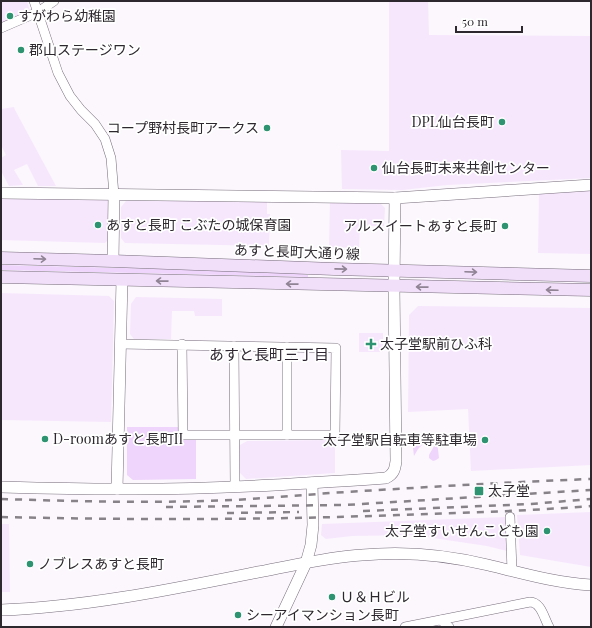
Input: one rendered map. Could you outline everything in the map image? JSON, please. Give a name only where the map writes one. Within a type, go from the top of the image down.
[{"type":"main road","name":"あすと長町大通り線","points":[[1,258],[113,260],[591,276]]},
{"type":"main road","points":[[1,277],[591,290]]},
{"type":"street","points":[[34,1],[58,73],[74,101],[105,139],[112,158],[114,195],[113,260]]},
{"type":"street","points":[[1,28],[38,12],[54,1]]},
{"type":"street","points":[[1,193],[395,198],[591,185]]},
{"type":"street","points":[[1,487],[117,489],[235,486],[386,478],[394,473],[396,461],[394,286],[395,198]]},
{"type":"street","points":[[117,489],[122,280]]},
{"type":"street","points":[[120,344],[182,344],[336,348],[334,436],[183,435],[182,344]]},
{"type":"street","points":[[234,346],[236,435],[235,486]]},
{"type":"street","points":[[287,347],[288,435]]},
{"type":"street","points":[[276,627],[306,563],[311,545],[313,525],[312,483]]},
{"type":"street","points":[[510,517],[512,571]]},
{"type":"street","points":[[1,610],[94,602],[306,563],[361,555],[396,553],[452,558],[554,581],[591,585]]},
{"type":"street","points":[[405,627],[530,602],[534,602],[539,606],[549,627]]},
{"type":"street","points":[[441,620],[448,627]]},
{"type":"shaded area","name":"すがわら幼稚園","points":[[1,1],[27,1],[30,11],[1,23]]},
{"type":"shaded area","name":"DPL仙台長町","points":[[389,1],[428,1],[429,35],[591,36],[591,178],[447,185],[403,190],[342,189],[341,150],[389,151]]},
{"type":"shaded area","points":[[14,107],[56,186],[38,186],[27,164],[14,170],[23,185],[9,186],[1,171],[1,158],[6,155],[1,145],[1,109]]},
{"type":"shaded area","points":[[591,191],[591,254],[538,253],[539,193]]},
{"type":"shaded area","points":[[1,197],[106,198],[110,202],[110,238],[105,243],[1,240]]},
{"type":"shaded area","points":[[126,201],[267,201],[267,214],[270,214],[269,246],[125,243],[121,238],[121,207]]},
{"type":"shaded area","points":[[330,202],[381,204],[385,208],[384,226],[360,226],[359,248],[329,247]]},
{"type":"shaded area","points":[[1,265],[284,272],[308,275],[308,277],[1,270]]},
{"type":"shaded area","points":[[1,293],[109,296],[114,301],[111,422],[1,420]]},
{"type":"shaded area","points":[[136,297],[222,299],[222,316],[195,316],[194,311],[172,311],[171,339],[134,339],[130,334],[131,304]]},
{"type":"shaded area","points":[[418,306],[591,308],[591,465],[471,471],[468,409],[408,412],[409,315]]},
{"type":"shaded area","name":"太子堂駅前ひふ科","points":[[359,333],[383,333],[383,352],[359,352]]},
{"type":"shaded area","points":[[127,427],[179,427],[179,440],[196,440],[196,479],[133,480],[127,475]]},
{"type":"shaded area","points":[[422,438],[426,441],[418,449],[414,456],[412,439]]},
{"type":"shaded area","points":[[335,440],[335,473],[246,479],[240,473],[240,445],[247,441]]},
{"type":"shaded area","points":[[437,441],[439,458],[433,461],[429,458],[429,455]]},
{"type":"shaded area","name":"太子堂すいせんこども園","points":[[591,512],[591,567],[520,555],[517,515]]},
{"type":"shaded area","points":[[506,517],[507,551],[487,546],[413,535],[352,536],[326,539],[321,535],[322,524]]},
{"type":"shaded area","points":[[1,524],[9,524],[10,592],[1,592]]},
{"type":"railway","points":[[1,499],[179,502],[257,499],[438,486],[591,479]]},
{"type":"railway","points":[[166,507],[345,505],[591,490]]},
{"type":"railway","points":[[363,511],[531,504],[591,499]]},
{"type":"railway","points":[[1,517],[100,519],[249,519],[494,512],[591,506]]},
{"type":"railway","points":[[227,513],[299,512]]},
{"type":"place","name":"すがわら幼稚園","points":[[10,16]]},
{"type":"place","name":"郡山ステージワン","points":[[21,50]]},
{"type":"place","name":"DPL仙台長町","points":[[502,122]]},
{"type":"place","name":"コープ野村長町アークス","points":[[267,128]]},
{"type":"place","name":"仙台長町未来共創センター","points":[[374,168]]},
{"type":"place","name":"あすと長町 こぶたの城保育園","points":[[98,225]]},
{"type":"place","name":"アルスイートあすと長町","points":[[505,226]]},
{"type":"place","name":"太子堂駅前ひふ科","points":[[371,344]]},
{"type":"place","name":"D-roomあすと長町II","points":[[45,439]]},
{"type":"place","name":"太子堂駅自転車等駐車場","points":[[485,440]]},
{"type":"place","name":"太子堂","points":[[479,491]]},
{"type":"place","name":"太子堂すいせんこども園","points":[[547,531]]},
{"type":"place","name":"ノブレスあすと長町","points":[[30,564]]},
{"type":"place","name":"Ｕ＆Ｈビル","points":[[332,597]]},
{"type":"place","name":"シーアイマンション長町","points":[[238,615]]},
{"type":"district","name":"あすと長町三丁目","points":[[269,355]]}]
